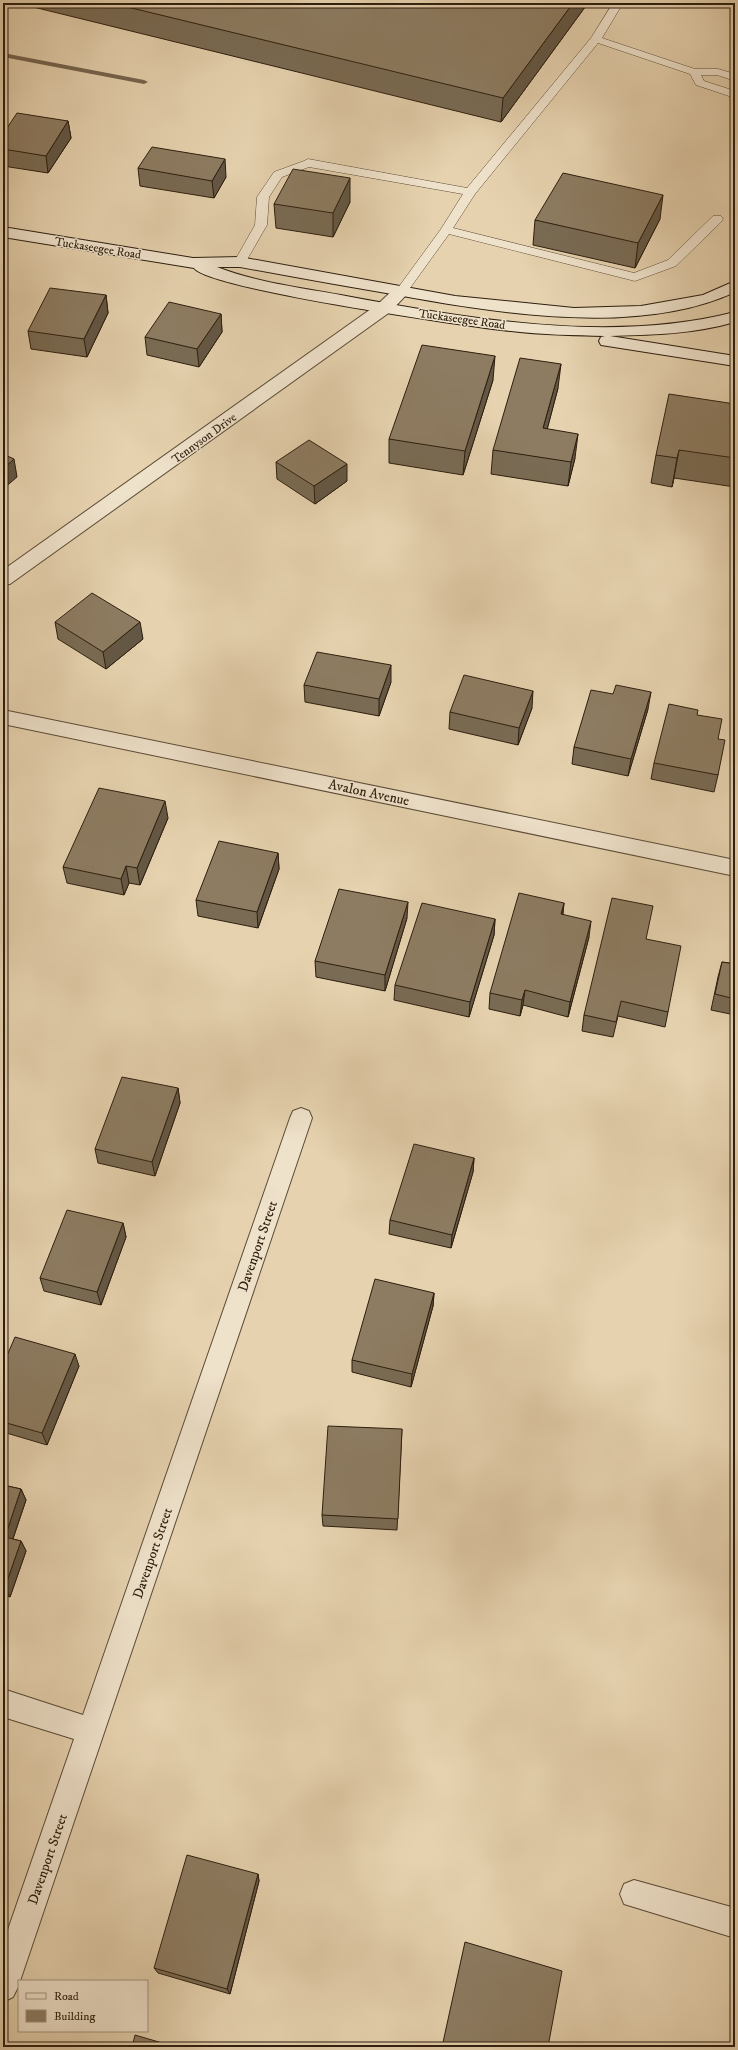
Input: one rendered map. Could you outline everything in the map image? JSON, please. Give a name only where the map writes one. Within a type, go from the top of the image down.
[{"type":"street","name":"Tuckaseegee Road","points":[[3,232],[193,263],[240,262],[455,301],[525,309],[574,312],[640,311],[707,299],[735,286]]},
{"type":"street","name":"Tuckaseegee Road","points":[[193,263],[226,277],[384,308],[505,326],[569,330],[636,330],[698,326],[735,317]]},
{"type":"street","name":"Tennyson Drive","points":[[3,579],[384,308],[401,292]]},
{"type":"street","points":[[505,326],[735,361]]},
{"type":"street","name":"Avalon Avenue","points":[[3,717],[735,868]]},
{"type":"street","name":"Davenport Street","points":[[3,1987],[301,1118]]},
{"type":"street","points":[[3,1703],[91,1731]]},
{"type":"street","points":[[634,1894],[735,1923]]},
{"type":"lane","points":[[401,292],[446,230],[470,192],[596,39],[618,3]]},
{"type":"lane","points":[[596,39],[694,72],[718,72],[735,78]]},
{"type":"lane","points":[[694,72],[700,84],[735,95]]},
{"type":"lane","points":[[240,262],[262,225],[263,197],[278,175],[308,163],[470,192]]},
{"type":"lane","points":[[446,230],[635,276],[672,263],[717,219]]},
{"type":"building","points":[[111,3],[573,3],[503,98]]},
{"type":"building","points":[[17,113],[68,121],[46,156],[3,149],[3,134]]},
{"type":"building","points":[[152,147],[225,159],[212,181],[138,168]]},
{"type":"building","points":[[293,169],[350,178],[333,213],[274,204]]},
{"type":"building","points":[[563,173],[663,195],[638,243],[535,220]]},
{"type":"building","points":[[50,288],[106,295],[84,339],[28,331]]},
{"type":"building","points":[[169,302],[221,314],[197,349],[145,337]]},
{"type":"building","points":[[422,345],[495,356],[465,451],[389,439]]},
{"type":"building","points":[[520,358],[561,364],[543,428],[578,434],[571,462],[493,450]]},
{"type":"building","points":[[669,394],[735,404],[735,458],[679,450],[677,458],[656,455]]},
{"type":"building","points":[[309,440],[347,464],[314,486],[276,462]]},
{"type":"building","points":[[3,454],[14,459],[3,469]]},
{"type":"building","points":[[92,593],[140,622],[103,652],[55,622]]},
{"type":"building","points":[[317,652],[391,665],[379,699],[304,685]]},
{"type":"building","points":[[464,675],[533,691],[519,728],[450,712]]},
{"type":"building","points":[[616,685],[651,692],[631,759],[574,747],[591,690],[613,694]]},
{"type":"building","points":[[669,704],[698,710],[697,715],[722,719],[718,739],[725,740],[718,775],[654,763]]},
{"type":"building","points":[[99,788],[165,801],[137,868],[126,866],[121,879],[63,867]]},
{"type":"building","points":[[219,841],[278,853],[257,912],[196,900]]},
{"type":"building","points":[[339,889],[408,902],[385,975],[315,961]]},
{"type":"building","points":[[519,893],[564,903],[561,914],[591,921],[570,1002],[525,990],[522,1000],[490,993]]},
{"type":"building","points":[[612,898],[653,906],[646,939],[681,946],[668,1012],[621,1001],[616,1022],[584,1015]]},
{"type":"building","points":[[422,903],[495,919],[470,1002],[395,985]]},
{"type":"building","points":[[722,962],[735,964],[735,999],[715,994]]},
{"type":"building","points":[[122,1077],[178,1088],[152,1162],[95,1149]]},
{"type":"building","points":[[414,1144],[474,1158],[452,1235],[390,1220]]},
{"type":"building","points":[[67,1210],[123,1223],[97,1292],[40,1278]]},
{"type":"building","points":[[375,1279],[434,1293],[412,1374],[352,1360]]},
{"type":"building","points":[[15,1337],[75,1354],[42,1433],[3,1422],[3,1365]]},
{"type":"building","points":[[328,1426],[402,1429],[398,1519],[322,1515]]},
{"type":"building","points":[[3,1485],[21,1489],[5,1537],[21,1541],[5,1587],[3,1586]]},
{"type":"building","points":[[187,1855],[258,1874],[227,1989],[154,1968]]},
{"type":"building","points":[[465,1942],[562,1971],[548,2047],[442,2047]]},
{"type":"building","points":[[135,2035],[176,2047],[132,2047]]},
{"type":"waterway","points":[[3,55],[144,82]]}]
